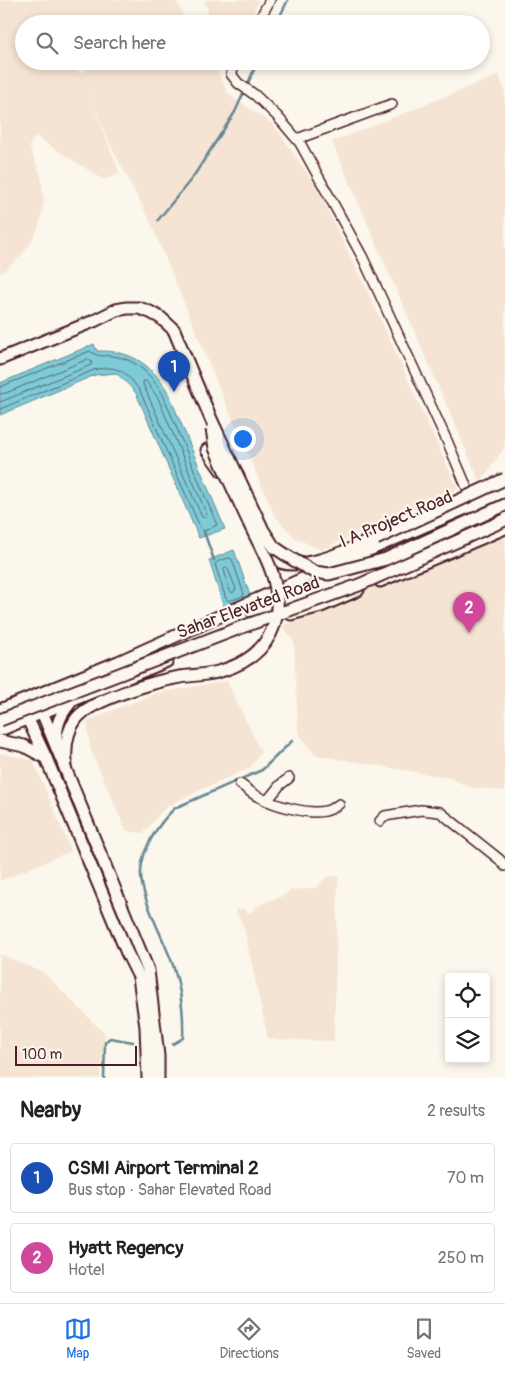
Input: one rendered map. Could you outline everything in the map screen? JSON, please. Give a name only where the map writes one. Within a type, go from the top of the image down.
[{"type":"main road","name":"Sahar Elevated Road","points":[[0,360],[116,310],[139,308],[161,318],[174,330],[211,420],[263,530],[274,547],[314,572],[329,574],[386,559],[505,505]]},
{"type":"main road","points":[[68,775],[65,745],[75,720],[85,710],[118,694],[159,680],[219,672],[248,660],[261,649],[274,628],[277,600],[272,573],[215,448],[211,420]]},
{"type":"main road","points":[[207,450],[223,472],[254,541],[270,558],[283,563],[308,563],[328,558],[376,539],[505,479]]},
{"type":"main road","name":"I A Project Road","points":[[0,710],[118,662],[505,491]]},
{"type":"main road","name":"Sahar Elevated Road","points":[[0,720],[242,627],[359,585],[505,520]]},
{"type":"main road","points":[[0,730],[72,702],[261,622],[321,606],[505,528]]},
{"type":"main road","points":[[35,696],[148,970],[158,1056],[158,1078]]},
{"type":"main road","points":[[20,702],[46,758],[126,953],[139,976],[146,1027],[148,1078]]},
{"type":"main road","points":[[56,745],[56,732],[62,712],[72,702]]},
{"type":"main road","points":[[0,716],[15,714]]},
{"type":"main road","points":[[0,741],[24,746],[46,758]]},
{"type":"street","points":[[262,15],[270,0]]},
{"type":"street","points":[[233,70],[231,74],[238,83],[255,95],[278,116],[297,139],[363,258],[475,504],[487,536]]},
{"type":"street","points":[[297,139],[392,104]]},
{"type":"street","points":[[267,801],[289,778]]},
{"type":"street","points":[[240,784],[258,797],[280,805],[325,812],[339,804]]},
{"type":"street","points":[[380,821],[385,816],[421,810],[440,812],[500,859],[505,866]]},
{"type":"shaded area","points":[[0,0],[176,0],[183,15],[15,15],[15,70],[78,70],[79,73],[87,70],[217,70],[228,94],[274,125],[316,186],[366,288],[458,489],[321,550],[295,538],[275,516],[150,221],[108,140],[87,90],[120,174],[104,180],[35,136],[29,146],[41,176],[44,201],[38,229],[21,256],[0,274]]},
{"type":"shaded area","points":[[204,0],[259,0],[252,15],[210,15]]},
{"type":"shaded area","points":[[499,75],[505,91],[505,447],[480,482],[332,142]]},
{"type":"shaded area","points":[[505,532],[505,791],[469,787],[450,778],[315,755],[298,732],[294,642],[282,626]]},
{"type":"shaded area","points":[[227,681],[261,752],[251,767],[175,802],[164,809],[143,833],[126,831],[90,748],[87,722],[157,693]]},
{"type":"shaded area","points":[[0,753],[33,760],[71,851],[0,881]]},
{"type":"shaded area","points":[[338,876],[334,1041],[268,1039],[243,924],[235,911],[243,908],[248,914],[261,904],[285,895],[290,890],[316,888],[327,877]]},
{"type":"shaded area","points":[[0,954],[44,973],[105,1034],[100,1078],[0,1078]]},
{"type":"water","points":[[94,344],[97,351],[120,353],[139,361],[147,366],[161,382],[168,392],[225,529],[199,538],[136,393],[116,373],[95,375],[0,415],[0,383]]},
{"type":"water","points":[[234,550],[251,598],[224,608],[209,560]]},
{"type":"waterway","points":[[280,15],[288,0]]},
{"type":"waterway","points":[[158,220],[193,177],[235,112],[254,70]]},
{"type":"waterway","points":[[204,532],[214,560]]},
{"type":"waterway","points":[[247,615],[253,620]]},
{"type":"waterway","points":[[173,1044],[183,1038],[181,1002],[173,965],[148,905],[141,881],[144,854],[157,828],[175,808],[262,770],[292,741]]},
{"type":"waterway","points":[[104,1078],[105,1042],[110,1038],[133,1042]]},
{"type":"place","name":"CSMI Airport Terminal 2","points":[[174,392]]},
{"type":"place","name":"Hyatt Regency","points":[[469,633]]}]
